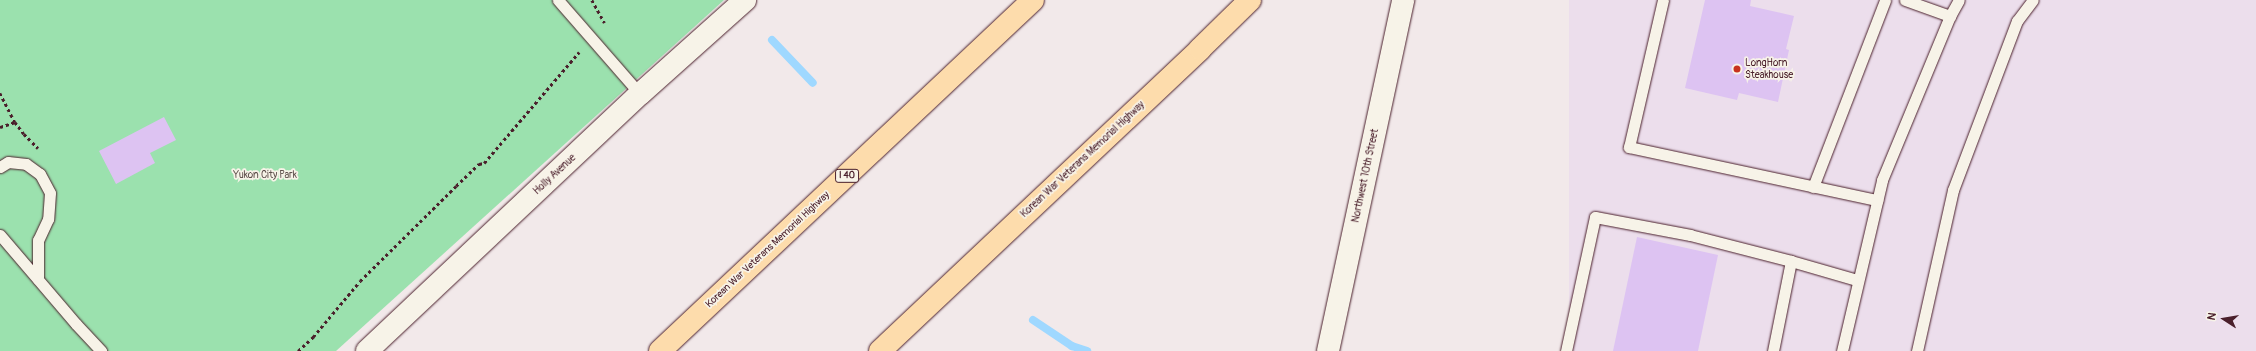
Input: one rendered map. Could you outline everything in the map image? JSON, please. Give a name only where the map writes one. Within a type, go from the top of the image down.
[{"type":"highway","name":"Korean War Veterans Memorial Highway","points":[[660,351],[1033,0]]},
{"type":"highway","name":"Korean War Veterans Memorial Highway","points":[[880,351],[1250,0]]},
{"type":"street","name":"Holly Avenue","points":[[367,351],[640,94],[745,0]]},
{"type":"street","name":"Northwest 10th Street","points":[[1328,351],[1403,0]]},
{"type":"lane","points":[[558,0],[640,94]]},
{"type":"lane","points":[[1663,0],[1630,147],[1878,200]]},
{"type":"lane","points":[[1813,187],[1885,0]]},
{"type":"lane","points":[[1905,0],[1950,16]]},
{"type":"lane","points":[[1842,351],[1857,280],[1882,180],[1950,16],[1959,0]]},
{"type":"lane","points":[[1917,351],[1953,190],[2017,22],[2033,0]]},
{"type":"lane","points":[[0,167],[8,162],[26,164],[40,174],[50,193],[48,219],[38,240],[38,279]]},
{"type":"lane","points":[[1566,351],[1595,217],[1690,235],[1857,280]]},
{"type":"lane","points":[[0,235],[76,324],[102,351]]},
{"type":"lane","points":[[1773,351],[1791,261]]},
{"type":"path","points":[[592,0],[605,23],[600,28]]},
{"type":"path","points":[[298,351],[313,337],[360,282],[456,186],[479,164],[484,163],[580,51]]},
{"type":"path","points":[[0,93],[15,122],[24,134],[40,149]]},
{"type":"path","points":[[0,127],[15,122]]},
{"type":"shaded area","points":[[1569,0],[2256,0],[2256,351],[1569,351]]},
{"type":"green space","name":"Yukon City Park","points":[[0,0],[724,0],[336,351],[0,351]]},
{"type":"building","name":"LongHorn Steakhouse","points":[[1705,0],[1751,0],[1750,6],[1794,16],[1786,49],[1789,50],[1778,102],[1739,93],[1737,100],[1685,88]]},
{"type":"building","points":[[164,117],[176,140],[150,153],[155,163],[116,184],[99,151]]},
{"type":"building","points":[[1637,237],[1718,255],[1698,351],[1613,351]]},
{"type":"waterway","points":[[772,40],[813,83]]},
{"type":"waterway","points":[[1033,320],[1072,346],[1087,351]]},
{"type":"place","name":"LongHorn Steakhouse","points":[[1737,69]]}]
